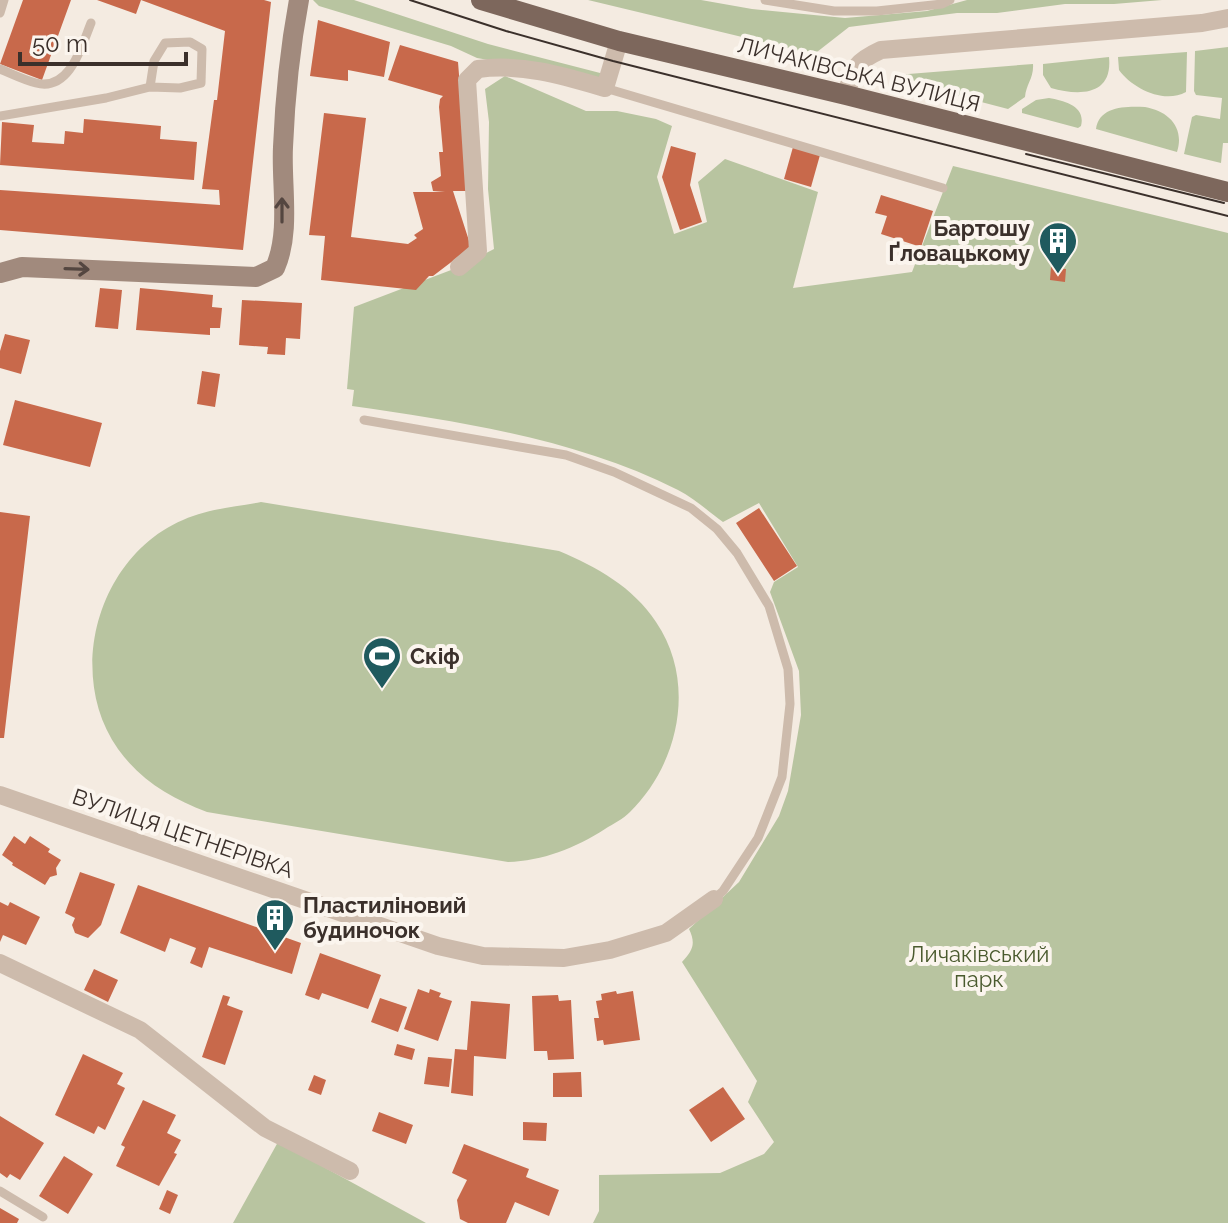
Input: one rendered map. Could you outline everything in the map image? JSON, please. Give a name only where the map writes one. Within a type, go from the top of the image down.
[{"type":"main road","name":"ЛИЧАКІВСЬКА ВУЛИЦЯ","points":[[481,0],[619,41],[1228,192]]},
{"type":"street","points":[[0,273],[22,267],[256,277],[275,268],[282,252],[286,95],[299,0]]},
{"type":"street","points":[[846,95],[853,70],[860,60],[881,50],[1202,23],[1228,18]]},
{"type":"street","points":[[459,267],[478,251],[467,80],[478,69],[517,68],[605,88],[619,41]]},
{"type":"street","name":"ВУЛИЦЯ ЦЕТНЕРІВКА","points":[[0,795],[438,946],[483,956],[564,958],[621,947],[666,933],[714,899]]},
{"type":"street","points":[[0,963],[140,1030],[265,1128],[350,1171]]},
{"type":"lane","points":[[0,13],[4,0]]},
{"type":"lane","points":[[765,0],[834,11],[877,11],[942,4],[950,0]]},
{"type":"lane","points":[[0,69],[40,84],[55,81],[74,66],[91,23]]},
{"type":"lane","points":[[0,116],[106,98],[150,87],[180,88],[201,83],[202,49],[190,42],[165,43],[154,61],[150,87]]},
{"type":"lane","points":[[605,88],[943,188]]},
{"type":"lane","points":[[364,420],[566,455],[614,472],[691,508],[717,529],[737,553],[769,606],[788,669],[790,704],[782,777],[769,811],[758,838],[723,891],[714,899]]},
{"type":"lane","points":[[0,1191],[43,1217]]},
{"type":"green space","points":[[313,0],[354,0],[488,44],[604,74],[597,79],[477,58],[451,46],[319,6]]},
{"type":"green space","points":[[588,0],[701,0],[752,9],[845,18],[927,11],[967,0],[1162,0],[1065,4],[997,13],[957,13],[849,27],[817,52],[800,51]]},
{"type":"green space","points":[[1228,47],[1228,143],[1223,143],[1221,163],[1184,154],[1192,117],[1220,119],[1222,98],[1196,95],[1194,91],[1195,51]]},
{"type":"green space","points":[[1187,52],[1186,92],[1177,95],[1150,93],[1132,83],[1119,70],[1118,57]]},
{"type":"green space","points":[[1109,57],[1106,79],[1092,90],[1072,92],[1051,88],[1043,75],[1043,64]]},
{"type":"green space","points":[[1033,64],[1025,97],[1008,109],[893,79],[896,75]]},
{"type":"green space","name":"Личаківський парк","points":[[505,76],[586,111],[617,111],[656,119],[672,126],[657,177],[674,234],[707,222],[698,182],[725,159],[818,192],[793,288],[912,272],[953,166],[1228,233],[1228,1223],[593,1223],[599,1211],[599,1175],[720,1173],[764,1154],[774,1142],[748,1102],[757,1081],[682,962],[692,947],[689,929],[739,882],[779,816],[788,791],[801,715],[799,671],[770,592],[774,582],[798,567],[759,503],[723,522],[678,490],[640,472],[559,445],[477,426],[352,406],[354,390],[347,389],[354,307],[459,267],[494,249],[488,189],[489,122],[485,89]]},
{"type":"green space","points":[[1049,98],[1077,109],[1082,119],[1081,126],[1078,128],[1022,113],[1022,109],[1036,100]]},
{"type":"green space","points":[[1145,107],[1161,112],[1173,122],[1179,135],[1177,152],[1096,129],[1102,116],[1114,109]]},
{"type":"green space","name":"Скіф","points":[[261,502],[559,551],[600,571],[625,588],[647,610],[669,645],[679,696],[671,747],[647,793],[624,817],[582,842],[546,856],[508,862],[207,812],[181,801],[147,779],[118,749],[102,719],[94,687],[93,653],[99,620],[111,589],[130,560],[154,537],[183,520],[211,511]]},
{"type":"green space","points":[[278,1142],[426,1223],[233,1223]]},
{"type":"building","points":[[23,0],[71,0],[42,80],[0,64]]},
{"type":"building","points":[[97,0],[141,0],[136,14]]},
{"type":"building","points":[[141,0],[271,2],[243,250],[0,230],[0,190],[220,205],[219,190],[202,189],[225,31]]},
{"type":"building","points":[[318,20],[390,42],[384,77],[348,70],[348,81],[310,76]]},
{"type":"building","points":[[400,45],[458,62],[468,191],[453,191],[471,247],[429,276],[416,290],[321,280],[325,236],[309,235],[324,113],[366,118],[351,237],[408,244],[423,229],[413,192],[445,192],[433,191],[431,182],[441,176],[439,152],[443,152],[439,107],[443,96],[388,80]]},
{"type":"building","points":[[84,119],[161,126],[160,139],[197,142],[194,180],[0,165],[2,122],[34,125],[32,142],[64,144],[65,131],[83,133]]},
{"type":"building","points":[[671,146],[696,153],[690,185],[702,222],[680,230],[662,177]]},
{"type":"building","points":[[793,147],[820,155],[811,187],[784,179]]},
{"type":"building","points":[[881,195],[933,211],[921,247],[881,234],[887,216],[875,213]]},
{"type":"building","name":"Бартошу Ґловацькому","points":[[1051,267],[1066,269],[1065,282],[1050,280]]},
{"type":"building","points":[[100,288],[122,290],[118,329],[95,327]]},
{"type":"building","points":[[140,288],[213,295],[212,307],[222,308],[220,328],[210,328],[210,335],[136,330]]},
{"type":"building","points":[[242,300],[302,303],[300,339],[286,338],[285,355],[267,354],[268,347],[239,345]]},
{"type":"building","points":[[5,334],[30,340],[21,374],[0,368],[0,351]]},
{"type":"building","points":[[202,371],[220,374],[215,407],[197,404]]},
{"type":"building","points":[[15,400],[102,423],[90,467],[3,445]]},
{"type":"building","points":[[759,508],[797,566],[774,581],[736,523]]},
{"type":"building","points":[[0,512],[30,516],[4,738],[0,738]]},
{"type":"building","points":[[14,836],[25,844],[30,836],[50,849],[48,852],[61,860],[56,868],[57,875],[50,877],[45,885],[12,865],[2,855]]},
{"type":"building","points":[[80,872],[115,884],[101,925],[88,938],[75,933],[72,925],[75,918],[65,913]]},
{"type":"building","points":[[138,885],[301,943],[292,974],[209,947],[202,968],[190,963],[196,948],[170,938],[165,952],[120,933]]},
{"type":"building","points":[[0,902],[8,906],[10,902],[40,917],[26,945],[3,935],[0,942]]},
{"type":"building","points":[[320,953],[381,975],[368,1009],[322,993],[319,1000],[305,995]]},
{"type":"building","points":[[94,969],[118,980],[108,1002],[84,990]]},
{"type":"building","points":[[418,989],[429,993],[430,989],[441,993],[439,997],[452,1001],[438,1041],[404,1029]]},
{"type":"building","points":[[616,991],[617,994],[633,991],[640,1040],[604,1045],[603,1040],[597,1041],[594,1018],[599,1018],[596,1001],[602,1000],[601,994]]},
{"type":"building","points":[[223,995],[230,997],[227,1005],[243,1011],[225,1065],[202,1057]]},
{"type":"building","points":[[558,995],[559,1001],[571,1000],[574,1059],[548,1060],[547,1051],[534,1051],[532,996]]},
{"type":"building","points":[[380,998],[407,1007],[398,1032],[371,1022]]},
{"type":"building","points":[[471,1001],[510,1004],[506,1059],[474,1056],[473,1096],[451,1093],[455,1049],[467,1050]]},
{"type":"building","points":[[397,1044],[415,1049],[412,1060],[394,1055]]},
{"type":"building","points":[[83,1054],[123,1073],[117,1084],[125,1088],[105,1130],[98,1126],[94,1134],[55,1115]]},
{"type":"building","points":[[428,1057],[452,1059],[449,1087],[424,1084]]},
{"type":"building","points":[[581,1072],[582,1097],[553,1097],[553,1073]]},
{"type":"building","points":[[314,1075],[326,1080],[321,1095],[308,1090]]},
{"type":"building","points":[[723,1087],[745,1119],[711,1142],[689,1110]]},
{"type":"building","points":[[143,1100],[176,1115],[167,1133],[181,1140],[174,1153],[177,1154],[159,1186],[116,1166],[125,1147],[121,1145]]},
{"type":"building","points":[[379,1112],[413,1125],[406,1144],[372,1131]]},
{"type":"building","points":[[0,1116],[44,1143],[20,1180],[10,1174],[7,1178],[0,1173]]},
{"type":"building","points":[[523,1122],[547,1123],[546,1141],[523,1140]]},
{"type":"building","points":[[464,1144],[529,1169],[526,1177],[559,1190],[549,1216],[515,1202],[506,1223],[468,1223],[460,1219],[457,1200],[467,1180],[452,1173]]},
{"type":"building","points":[[64,1156],[93,1174],[68,1214],[39,1196]]},
{"type":"building","points":[[167,1190],[178,1195],[170,1214],[159,1209]]},
{"type":"building","points":[[0,1208],[19,1219],[17,1223],[0,1223]]},
{"type":"tram line","points":[[410,0],[613,61],[1228,216]]},
{"type":"tram line","points":[[1026,154],[1224,203]]},
{"type":"place","name":"Бартошу Ґловацькому","points":[[1058,275]]},
{"type":"place","name":"Скіф","points":[[382,690]]},
{"type":"place","name":"Пластиліновий будиночок","points":[[275,952]]}]
